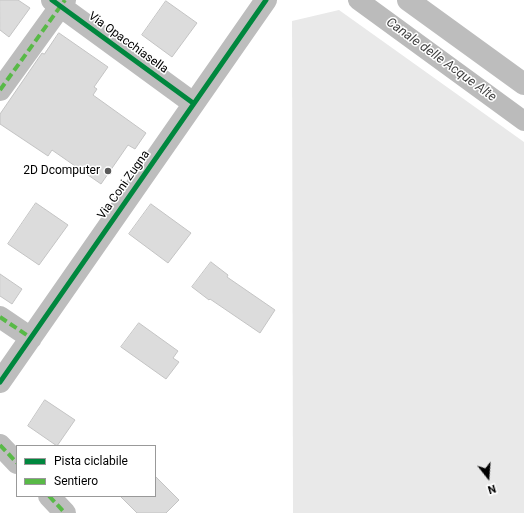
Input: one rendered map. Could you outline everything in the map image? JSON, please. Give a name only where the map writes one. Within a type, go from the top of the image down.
[{"type":"street","name":"Via Coni Zugna","points":[[0,382],[266,0]]},
{"type":"street","points":[[408,0],[524,84]]},
{"type":"street","name":"Via Opacchiasella","points":[[59,2],[193,103]]},
{"type":"street","points":[[0,90],[59,2]]},
{"type":"street","points":[[0,317],[31,338]]},
{"type":"street","points":[[0,445],[16,462]]},
{"type":"street","points":[[50,497],[65,513]]},
{"type":"shaded area","points":[[339,10],[524,142],[524,513],[293,513],[292,21]]},
{"type":"building","points":[[0,0],[18,0],[30,8],[9,37],[0,30]]},
{"type":"building","points":[[166,1],[197,23],[172,57],[142,35]]},
{"type":"building","points":[[59,33],[108,67],[94,87],[97,89],[93,95],[146,133],[135,149],[128,145],[101,184],[52,150],[48,156],[0,124],[0,114],[42,53],[44,54]]},
{"type":"building","points":[[36,203],[68,225],[39,265],[8,244]]},
{"type":"building","points":[[151,204],[191,233],[168,263],[129,234]]},
{"type":"building","points":[[211,262],[228,275],[227,277],[275,310],[260,333],[210,299],[209,300],[192,287]]},
{"type":"building","points":[[0,274],[22,289],[12,304],[0,296]]},
{"type":"building","points":[[139,323],[178,351],[173,358],[179,362],[166,379],[121,347]]},
{"type":"building","points":[[45,400],[75,420],[58,445],[28,426]]},
{"type":"building","points":[[156,477],[179,500],[166,513],[137,513],[121,497],[156,497]]},
{"type":"waterway","name":"Canale delle Acque Alte","points":[[358,0],[524,121]]},
{"type":"marked path","points":[[0,90],[65,0]]},
{"type":"marked path","points":[[0,317],[31,338]]},
{"type":"marked path","points":[[0,445],[16,462]]},
{"type":"marked path","points":[[50,497],[65,513]]},
{"type":"cycle path","points":[[52,0],[193,103]]},
{"type":"cycle path","points":[[0,382],[266,0]]},
{"type":"place","name":"2D Dcomputer","points":[[108,171]]}]
